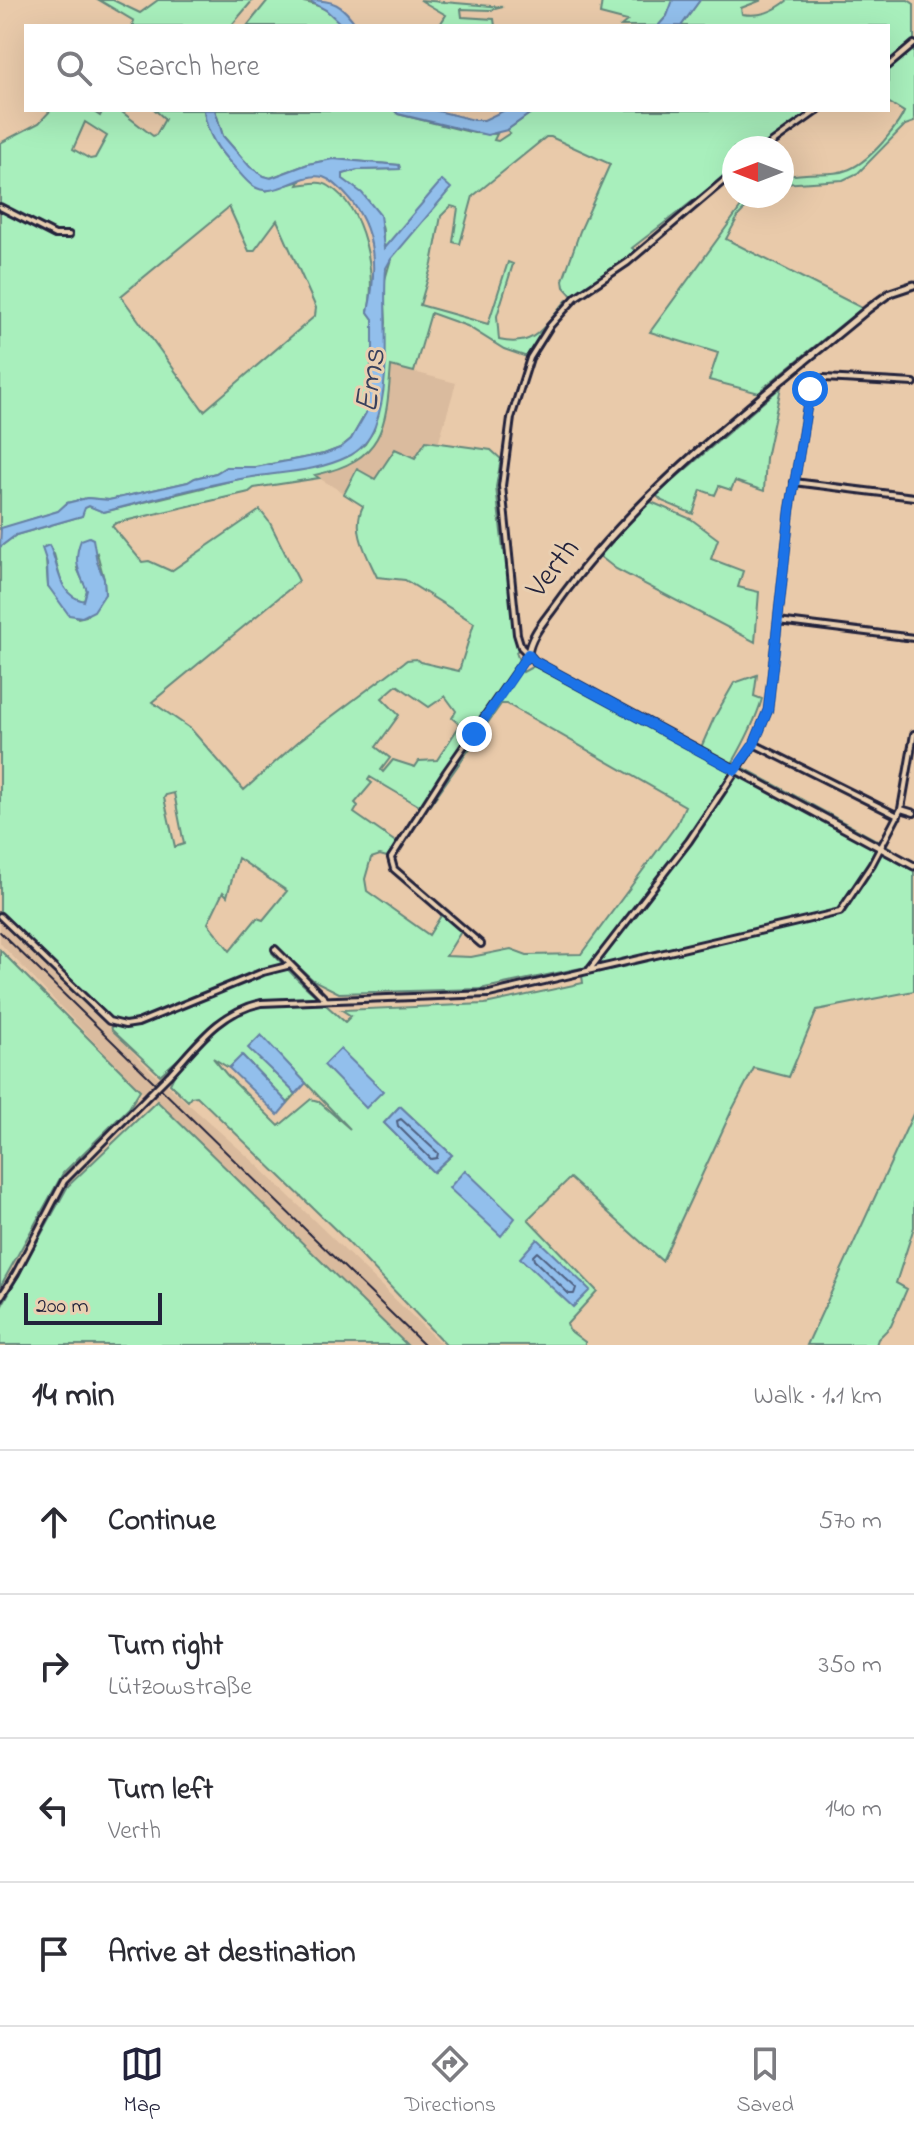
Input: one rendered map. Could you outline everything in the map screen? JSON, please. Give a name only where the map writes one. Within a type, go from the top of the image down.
[{"type":"street","points":[[890,64],[914,44]]},
{"type":"street","points":[[782,136],[815,112]]},
{"type":"street","points":[[722,182],[628,262],[576,297],[550,326],[526,366],[511,418],[502,497],[517,634],[521,647],[534,661],[914,866]]},
{"type":"street","points":[[0,207],[55,235],[69,235]]},
{"type":"street","name":"Verth","points":[[481,944],[394,869],[391,858],[528,654],[536,635],[579,572],[659,488],[868,309],[890,293],[914,285]]},
{"type":"street","points":[[588,971],[689,841],[754,744],[768,710],[794,482],[810,389],[815,381],[824,378],[914,383]]},
{"type":"street","points":[[794,482],[914,497]]},
{"type":"street","points":[[778,621],[914,638]]},
{"type":"street","points":[[0,1298],[64,1181],[214,1027],[233,1012],[261,1003],[489,994],[840,912],[881,848],[901,809],[914,734]]},
{"type":"street","points":[[754,744],[898,816]]},
{"type":"street","points":[[901,809],[914,813]]},
{"type":"street","points":[[0,916],[109,1021],[125,1025],[138,1023],[263,972],[291,965]]},
{"type":"street","points":[[275,949],[326,1000]]},
{"type":"shaded area","points":[[391,366],[456,383],[439,441],[426,441],[403,484],[360,512],[363,505],[314,475],[351,464],[375,442],[387,409]]},
{"type":"shaded area","points":[[0,921],[150,1070],[254,1162],[442,1345],[407,1345],[157,1101],[140,1090],[0,943]]},
{"type":"green space","points":[[99,0],[113,0],[140,13],[158,0],[253,0],[233,24],[133,24],[134,21]]},
{"type":"green space","points":[[268,0],[310,3],[336,17],[341,24],[249,24]]},
{"type":"green space","points":[[420,0],[503,7],[491,10],[461,9],[462,17],[494,19],[495,24],[440,24],[446,15]]},
{"type":"green space","points":[[602,0],[674,1],[660,24],[623,24],[627,21],[600,14]]},
{"type":"green space","points":[[700,0],[762,0],[741,8],[742,14],[755,15],[772,10],[788,0],[908,0],[914,4],[914,40],[890,62],[890,24],[682,24]]},
{"type":"green space","points":[[914,46],[914,122],[905,125],[858,173],[843,180],[794,183],[794,175],[836,173],[857,165],[869,156],[904,112],[890,103],[890,66]]},
{"type":"green space","points":[[49,112],[94,112],[100,116],[102,112],[122,112],[153,136],[165,119],[157,112],[204,112],[218,147],[235,166],[266,191],[300,181],[298,185],[325,184],[341,196],[352,210],[365,243],[371,279],[368,312],[373,319],[373,352],[366,413],[351,439],[340,448],[324,454],[255,467],[226,467],[188,482],[109,500],[87,498],[67,503],[59,511],[0,529],[0,143],[39,123]],"holes":[[[85,122],[107,136],[95,158],[90,159],[73,149]],[[229,207],[249,251],[254,251],[277,220],[316,308],[315,316],[204,411],[121,296]]]},
{"type":"green space","points":[[216,112],[396,112],[474,133],[497,134],[494,140],[498,141],[510,133],[507,130],[532,112],[809,112],[776,136],[722,136],[722,178],[632,248],[637,252],[573,297],[564,287],[563,280],[580,231],[610,164],[546,137],[473,196],[460,244],[453,242],[458,208],[451,206],[441,216],[420,305],[488,324],[508,262],[513,264],[497,316],[499,340],[512,342],[530,338],[566,301],[567,307],[530,358],[504,349],[467,326],[431,313],[414,372],[391,366],[383,424],[368,450],[355,460],[338,469],[315,475],[319,478],[254,488],[249,492],[112,526],[142,562],[149,561],[171,571],[260,510],[270,523],[299,581],[152,702],[191,729],[244,790],[299,741],[407,660],[416,659],[459,671],[474,623],[405,580],[377,577],[360,533],[363,506],[344,494],[357,469],[375,479],[395,449],[415,458],[426,441],[491,450],[501,459],[496,487],[503,550],[507,551],[521,647],[516,652],[523,672],[534,666],[699,752],[734,683],[757,675],[754,696],[762,699],[733,762],[891,848],[884,855],[914,871],[914,991],[817,1010],[789,1077],[754,1068],[662,1261],[570,1178],[528,1219],[597,1291],[567,1324],[585,1345],[446,1345],[342,1236],[197,1096],[188,1101],[170,1084],[185,1053],[160,1075],[112,1030],[109,1016],[0,911],[0,547],[16,535],[82,516],[84,508],[89,506],[104,512],[243,478],[311,468],[351,455],[365,444],[374,430],[386,323],[384,283],[391,259],[387,247],[382,244],[382,224],[378,215],[343,179],[343,174],[358,170],[400,169],[399,165],[333,159],[308,164],[270,178],[250,167],[223,136]],"holes":[[[45,547],[54,554],[65,589],[84,601],[87,590],[77,568],[97,553],[105,594],[86,616],[78,618],[48,586]],[[397,685],[429,707],[445,696],[456,711],[452,718],[460,725],[437,760],[419,761],[415,767],[393,760],[383,772],[381,770],[390,758],[376,747],[399,715],[382,698]],[[501,704],[507,704],[685,806],[677,824],[581,954],[527,955],[511,949],[471,957],[446,956],[462,930],[442,914],[429,935],[367,891],[365,879],[371,858],[380,855],[387,857],[397,843],[354,813],[358,806],[355,803],[372,783],[368,780],[370,777],[421,807],[425,801],[430,805]],[[174,793],[184,844],[175,847],[164,798]],[[238,858],[287,891],[263,920],[257,918],[230,951],[208,923],[223,892],[227,896]],[[273,947],[277,947],[313,980],[339,993],[480,989],[581,968],[583,983],[485,1004],[342,1010],[351,1016],[345,1022],[272,953]],[[261,1036],[350,1129],[318,1101],[311,1099],[279,1126],[213,1058],[229,1068],[243,1056],[288,1103],[296,1094],[249,1048]],[[400,1106],[452,1155],[434,1172],[384,1123]]]},
{"type":"green space","points":[[740,208],[746,208],[726,239],[862,308],[762,389],[763,394],[709,380],[718,353],[650,332]]},
{"type":"green space","points":[[781,387],[766,458],[764,491],[735,481],[731,490],[719,486],[715,495],[701,490],[693,514],[662,501],[656,495]]},
{"type":"green space","points":[[651,502],[691,519],[718,539],[711,559],[743,571],[738,587],[759,592],[755,642],[616,569],[598,555]]},
{"type":"green space","points":[[0,950],[140,1090],[129,1108],[63,1173],[0,1287]]},
{"type":"green space","points":[[157,1101],[407,1345],[0,1345],[0,1309],[68,1186]]},
{"type":"green space","points":[[914,1112],[914,1227],[896,1283],[907,1289],[891,1326],[876,1345],[807,1345]]},
{"type":"water","points":[[308,0],[337,5],[355,24],[341,24],[326,10]]},
{"type":"water","points":[[673,0],[700,0],[682,24],[660,24],[667,16]]},
{"type":"water","name":"Ems","points":[[204,112],[216,112],[223,136],[250,167],[271,178],[308,164],[333,159],[399,165],[400,169],[357,170],[343,174],[343,179],[362,193],[380,215],[384,248],[442,180],[451,188],[386,268],[384,388],[373,431],[356,451],[323,466],[210,485],[103,512],[89,506],[82,516],[16,535],[0,547],[1,528],[58,511],[67,503],[87,498],[109,500],[188,482],[226,467],[256,467],[324,454],[340,448],[351,439],[366,413],[373,352],[373,319],[368,312],[373,266],[369,236],[357,209],[345,193],[323,177],[308,177],[271,190],[251,185],[229,162],[207,127]]},
{"type":"water","points":[[396,112],[442,112],[484,120],[501,112],[532,112],[507,130],[487,135]]},
{"type":"water","points":[[93,539],[105,594],[94,611],[82,617],[69,615],[48,586],[47,563],[42,548],[49,545],[68,593],[84,601],[87,590],[79,572],[77,554],[81,540]]},
{"type":"water","points":[[261,1035],[306,1083],[296,1094],[248,1048]]},
{"type":"water","points":[[340,1049],[383,1091],[366,1108],[324,1065]]},
{"type":"water","points":[[242,1055],[288,1103],[278,1115],[229,1068]]},
{"type":"water","points":[[400,1106],[452,1155],[433,1172],[384,1123]]},
{"type":"water","points":[[465,1170],[515,1218],[501,1236],[449,1188]]},
{"type":"water","points":[[537,1239],[590,1290],[573,1307],[520,1258]]},
{"type":"railway","points":[[0,932],[424,1345]]},
{"type":"route","points":[[474,734],[528,654],[534,661],[735,770],[754,744],[768,710],[790,510],[810,389]]}]
